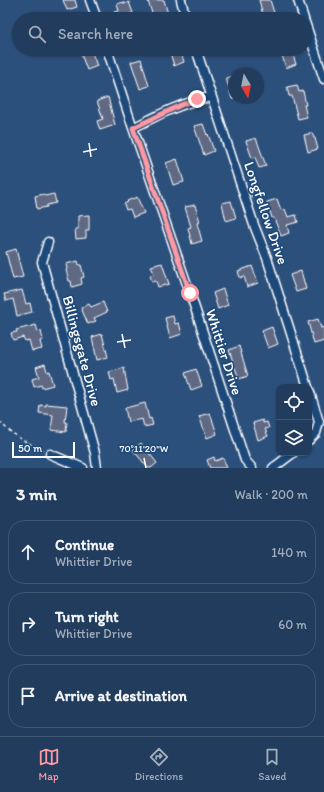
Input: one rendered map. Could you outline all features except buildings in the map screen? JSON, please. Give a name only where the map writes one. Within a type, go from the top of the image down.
[{"type":"street","points":[[90,0],[94,12]]},
{"type":"street","points":[[181,0],[184,12]]},
{"type":"street","points":[[298,0],[302,12]]},
{"type":"street","points":[[312,42],[324,79]]},
{"type":"street","name":"Whittier Drive","points":[[109,56],[245,460],[252,468]]},
{"type":"street","name":"Longfellow Drive","points":[[198,56],[254,225],[267,258],[308,384]]},
{"type":"street","points":[[133,128],[181,105],[211,96]]},
{"type":"street","name":"Billingsgate Drive","points":[[48,242],[42,262],[95,453],[97,468]]},
{"type":"street","name":"Longfellow Drive","points":[[312,398],[319,422],[316,433],[312,437]]},
{"type":"street","points":[[50,454],[83,468]]},
{"type":"street","points":[[274,467],[289,456]]},
{"type":"path","points":[[0,422],[6,429],[26,442],[50,454]]},
{"type":"route","points":[[190,293],[133,128],[197,99]]}]
